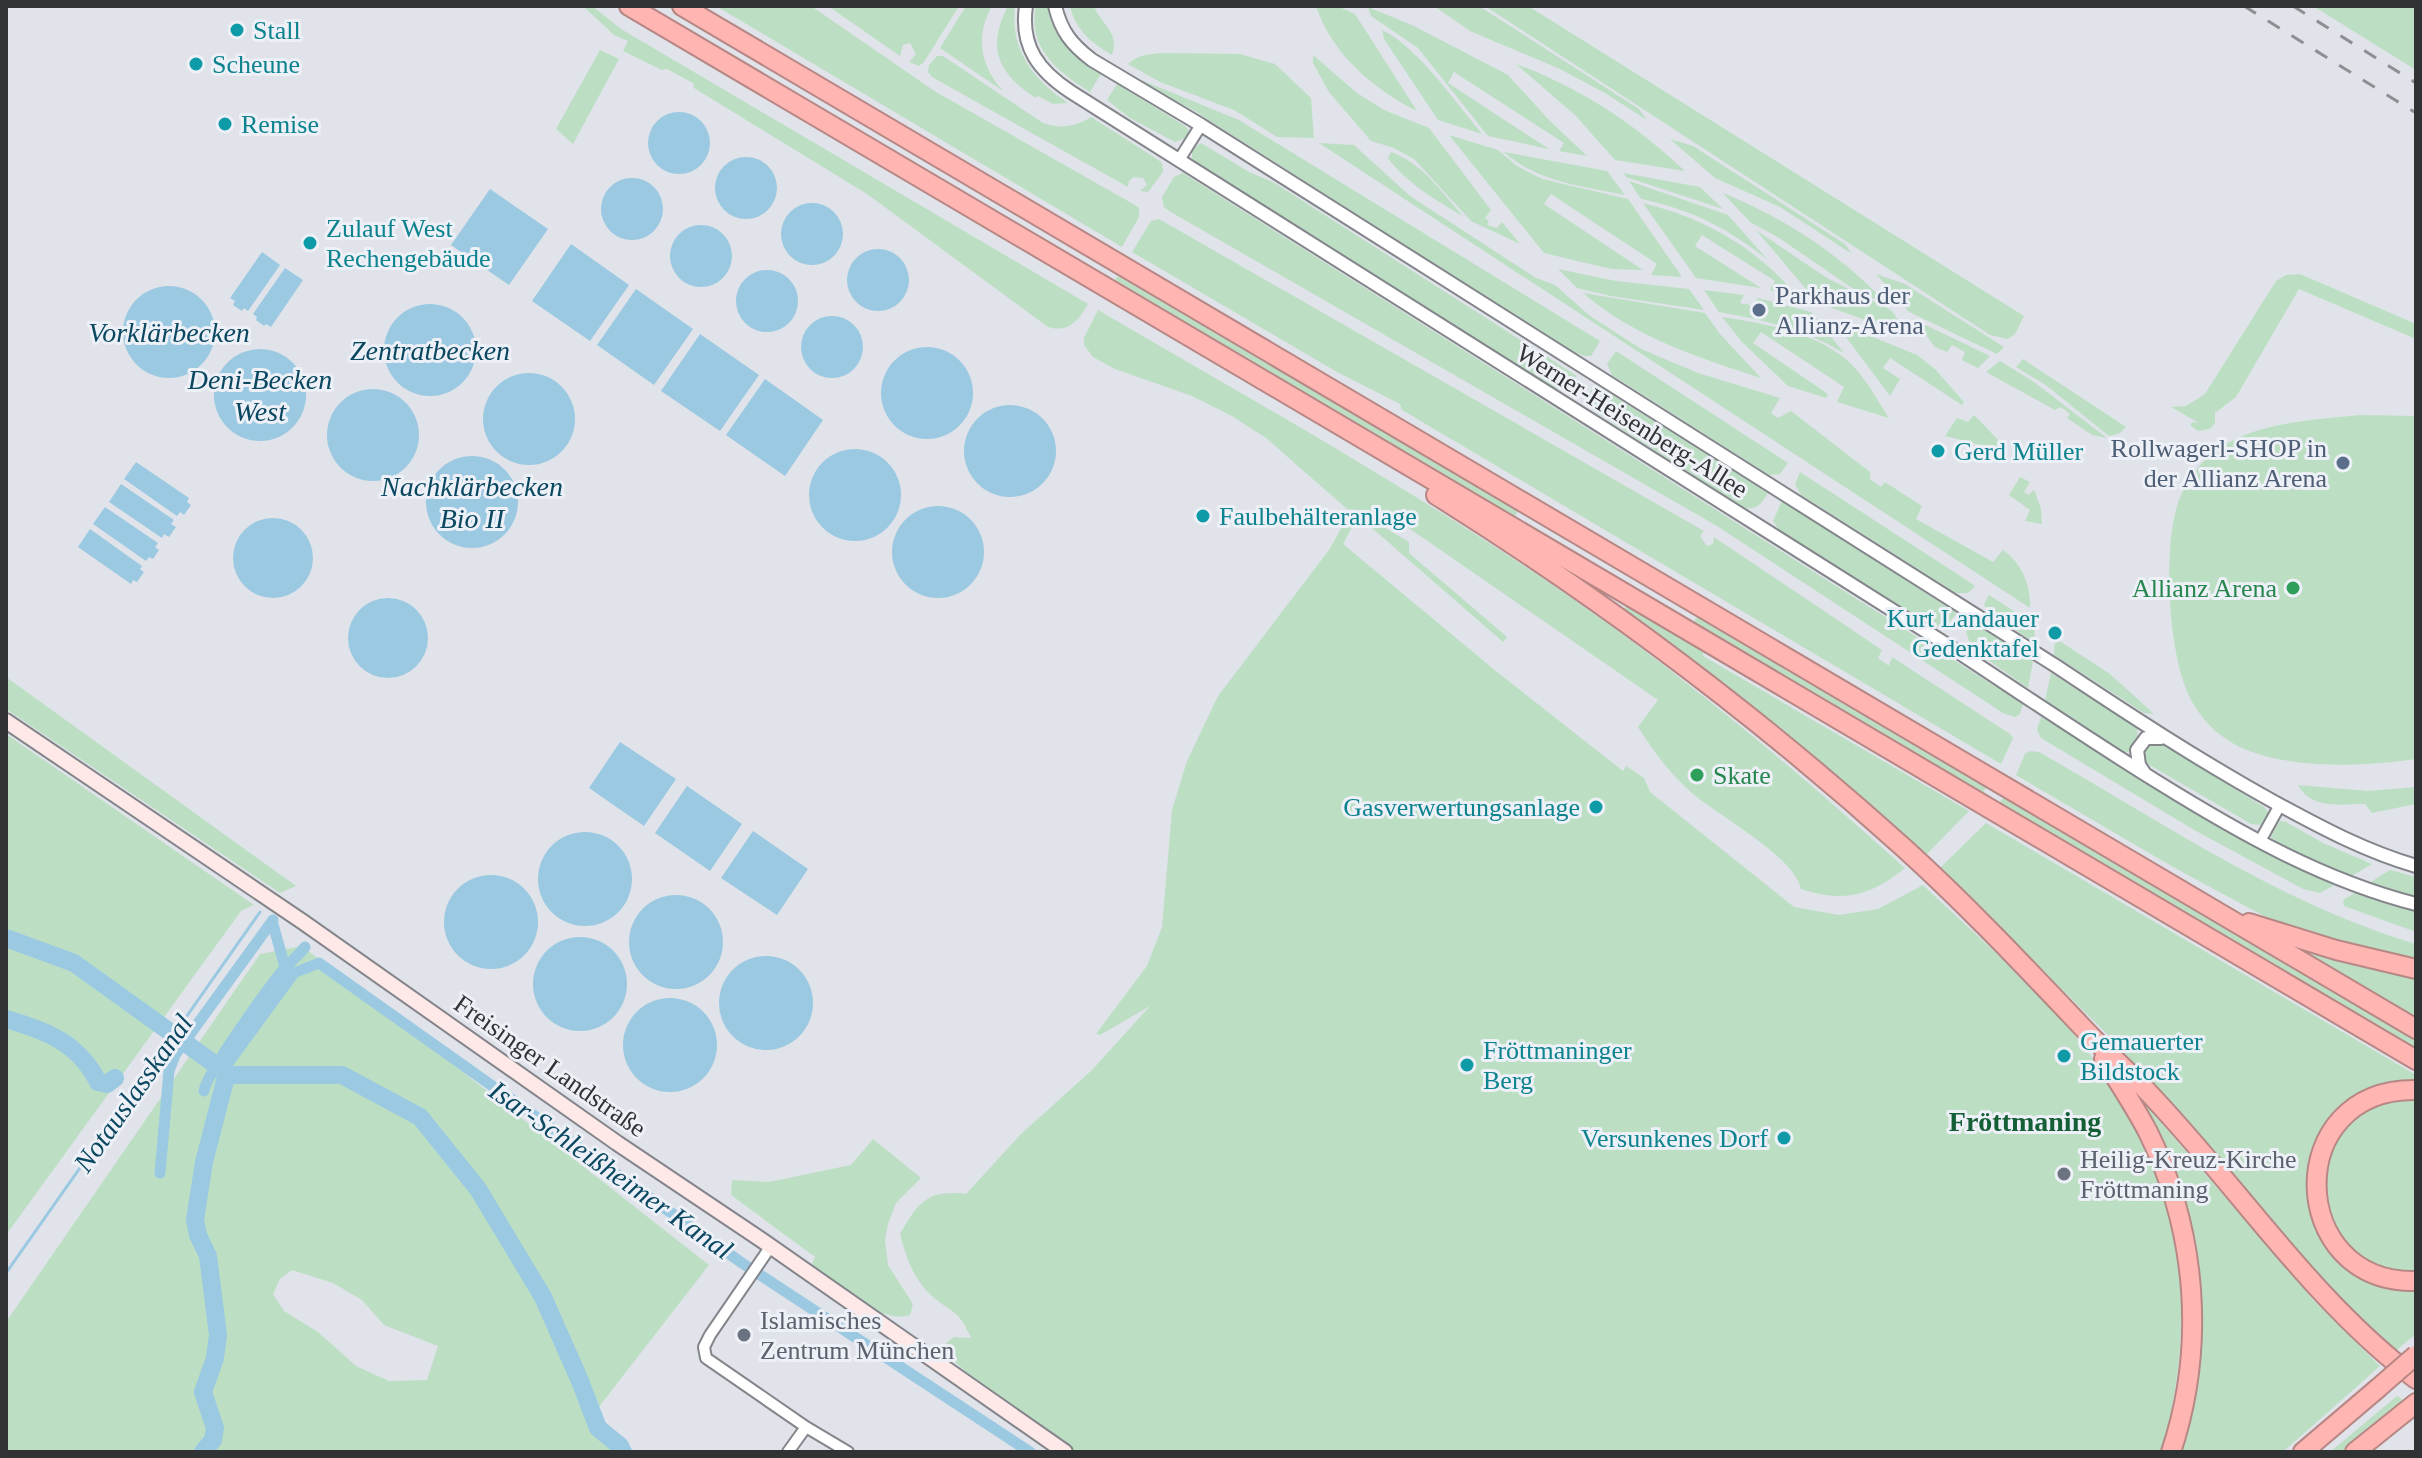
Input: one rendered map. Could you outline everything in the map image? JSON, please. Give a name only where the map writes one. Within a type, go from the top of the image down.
[{"type":"highway","points":[[629,6],[2416,1060]]},
{"type":"highway","points":[[682,6],[2416,1029]]},
{"type":"highway","points":[[1369,441],[1386,466],[1485,526],[1632,627],[1777,738],[1905,848],[2143,1086],[2330,1302],[2375,1346],[2416,1379]]},
{"type":"highway","points":[[2215,912],[2336,950],[2416,969]]},
{"type":"highway","points":[[2088,1033],[2147,1130],[2170,1186],[2183,1234],[2191,1293],[2192,1350],[2184,1402],[2171,1452]]},
{"type":"highway","points":[[2416,1090],[2373,1096],[2350,1110],[2332,1130],[2324,1145],[2315,1184],[2323,1222],[2341,1250],[2355,1263],[2378,1275],[2416,1281]]},
{"type":"highway","points":[[2303,1452],[2416,1355]]},
{"type":"highway","points":[[2355,1452],[2412,1406]]},
{"type":"main road","name":"Freisinger Landstraße","points":[[6,721],[294,915],[593,1127],[771,1246],[1065,1452]]},
{"type":"street","name":"Werner-Heisenberg-Allee","points":[[1026,6],[1025,33],[1033,57],[1053,80],[1071,92],[1946,644],[2145,774],[2260,841],[2323,872],[2416,904]]},
{"type":"street","name":"Werner-Heisenberg-Allee","points":[[1055,6],[1063,33],[1092,60],[1201,125],[2165,738],[2359,847],[2416,866]]},
{"type":"street","points":[[1179,160],[1201,125]]},
{"type":"street","points":[[2145,774],[2137,757],[2140,742],[2152,737],[2165,738]]},
{"type":"street","points":[[2260,841],[2280,805]]},
{"type":"street","points":[[771,1246],[710,1335],[704,1347],[706,1358],[848,1452]]},
{"type":"street","points":[[788,1452],[806,1427]]},
{"type":"green space","points":[[583,6],[592,6],[621,29],[1088,304],[1067,327],[1048,327],[867,194],[694,88],[693,83],[623,51],[628,41],[614,35]]},
{"type":"green space","points":[[716,6],[811,6],[936,92],[1135,205],[1139,208],[1139,217],[1122,247]]},
{"type":"green space","points":[[828,6],[959,6],[919,66],[909,62],[916,54],[910,43],[903,45],[900,56]]},
{"type":"green space","points":[[966,6],[992,6],[983,28],[982,50],[989,71],[1003,91],[940,48]]},
{"type":"green space","points":[[1008,6],[1015,6],[1016,37],[1026,62],[1044,84],[1068,103],[1053,104],[1038,96],[1036,98],[1012,79],[1005,69],[997,47],[1001,21]]},
{"type":"green space","points":[[1036,6],[1047,6],[1054,28],[1066,46],[1101,74],[1090,92],[1056,67],[1041,46],[1034,21]]},
{"type":"green space","points":[[1070,6],[1094,6],[1112,34],[1112,55],[1085,35]]},
{"type":"green space","points":[[1316,6],[1337,6],[1355,14],[1417,111],[1370,81],[1343,55]]},
{"type":"green space","points":[[1434,6],[1479,6],[1639,109],[1647,120],[1560,69],[1470,31]]},
{"type":"green space","points":[[1485,6],[1528,6],[2024,316],[2015,334],[2008,339],[1990,335]]},
{"type":"green space","points":[[2313,6],[2416,6],[2416,70]]},
{"type":"green space","points":[[1368,7],[1414,26],[1508,75],[1587,156],[1559,151],[1564,143],[1454,72],[1448,83],[1549,149],[1488,136],[1418,48],[1371,16]]},
{"type":"green space","points":[[1382,30],[1422,62],[1482,134],[1438,120],[1384,39]]},
{"type":"green space","points":[[600,50],[619,59],[573,144],[556,129]]},
{"type":"green space","points":[[1164,53],[1240,54],[1275,64],[1311,98],[1314,138],[1277,137],[1234,110],[1160,82],[1128,64],[1140,56]]},
{"type":"green space","points":[[1313,55],[1357,93],[1384,110],[1429,128],[1491,210],[1485,218],[1489,221],[1487,225],[1497,228],[1502,222],[1520,244],[1471,221],[1414,159],[1394,148],[1371,141],[1329,92],[1313,63]]},
{"type":"green space","points":[[937,56],[943,56],[1043,123],[1068,126],[1091,117],[1157,159],[1162,163],[1163,172],[1148,192],[1140,191],[1147,185],[1143,178],[1134,177],[1128,187],[932,77],[928,72],[929,65]]},
{"type":"green space","points":[[1516,64],[1563,84],[1606,109],[1647,138],[1685,171],[1615,160],[1575,115]]},
{"type":"green space","points":[[1141,80],[1239,120],[1600,341],[1591,356],[1573,352],[1193,110],[1140,83]]},
{"type":"green space","points":[[1117,84],[1185,126],[1189,131],[1188,137],[1175,142],[1130,118],[1107,100]]},
{"type":"green space","points":[[1449,135],[1498,150],[1517,166],[1542,179],[1628,199],[1682,277],[1651,275],[1657,264],[1551,194],[1544,204],[1643,270],[1611,269],[1544,253]]},
{"type":"green space","points":[[1670,139],[1693,146],[1845,244],[1852,254],[1780,207],[1715,178]]},
{"type":"green space","points":[[1201,143],[1249,172],[1273,182],[1577,376],[1568,388],[1553,389],[1195,161],[1192,150]]},
{"type":"green space","points":[[1319,143],[1354,145],[1410,196],[1536,278],[1555,285],[1590,316],[1641,349],[1698,373],[1780,398],[1771,413],[1778,418],[1791,411],[1870,472],[1870,479],[1881,487],[1885,482],[1922,506],[1916,519],[1993,562],[2003,550],[2024,576],[2030,608]]},
{"type":"green space","points":[[1391,152],[1422,170],[1463,216],[1403,175],[1388,158]]},
{"type":"green space","points":[[1504,152],[1607,171],[1625,195],[1546,176]]},
{"type":"green space","points":[[1183,173],[2023,704],[2020,714],[2015,717],[2003,713],[1717,526],[1169,211],[1164,207],[1162,197],[1174,177]]},
{"type":"green space","points":[[1623,173],[1700,187],[1723,209],[1626,177]]},
{"type":"green space","points":[[1629,181],[1728,215],[1767,259],[1708,221],[1641,199]]},
{"type":"green space","points":[[1723,193],[1769,214],[1812,240],[1851,270],[1888,305],[1855,290],[1750,222]]},
{"type":"green space","points":[[1643,203],[1688,217],[1728,237],[1765,264],[1798,297],[1770,290],[1775,281],[1702,235],[1695,246],[1761,288],[1696,278]]},
{"type":"green space","points":[[1159,219],[1704,531],[1700,536],[1707,546],[1713,544],[1714,537],[1882,650],[1878,658],[1889,666],[1892,657],[2010,734],[2013,738],[2001,764],[1402,410],[1400,404],[1337,372],[1132,252],[1151,221]]},
{"type":"green space","points":[[1756,230],[1827,278],[1891,310],[1910,336],[1818,303]]},
{"type":"green space","points":[[1558,269],[1616,281],[1689,289],[1704,310],[1577,288]]},
{"type":"green space","points":[[1876,274],[1905,284],[2004,347],[1997,354],[1909,312]]},
{"type":"green space","points":[[2300,274],[2416,324],[2416,339],[2299,289],[2236,397],[2215,413],[2215,423],[2210,429],[2198,431],[2190,425],[2199,423],[2171,407],[2186,406],[2205,394],[2276,281],[2286,275]]},
{"type":"green space","points":[[1118,276],[1518,511],[1515,517],[1115,280]]},
{"type":"green space","points":[[1704,290],[1744,295],[1740,302],[1752,307],[1758,298],[1811,312],[1844,353],[1783,326],[1719,312]]},
{"type":"green space","points":[[1583,293],[1705,313],[1761,378],[1645,334]]},
{"type":"green space","points":[[1098,310],[1400,487],[1577,602],[1745,730],[1905,868],[1880,885],[1856,894],[1830,896],[1801,889],[1785,863],[1692,793],[1656,754],[1638,727],[1658,700],[1387,513],[1347,509],[1266,438],[1232,416],[1192,396],[1115,369],[1093,357],[1084,345],[1084,338]]},
{"type":"green space","points":[[1722,317],[1789,330],[1835,351],[1860,374],[1889,418],[1837,402],[1844,387],[1761,332],[1753,343],[1828,394],[1826,398],[1788,386],[1742,342]]},
{"type":"green space","points":[[1913,319],[1990,356],[1978,368],[1962,360],[1965,352],[1952,345],[1947,352],[1935,347]]},
{"type":"green space","points":[[1844,325],[1917,355],[1936,370],[1964,402],[1962,405],[1890,358],[1883,368],[1900,379],[1890,396],[1840,329]]},
{"type":"green space","points":[[1616,351],[1788,463],[1780,474],[1769,475],[1612,375],[1607,364]]},
{"type":"green space","points":[[2023,359],[2126,427],[2120,433],[2109,436],[2047,386],[2016,367]]},
{"type":"green space","points":[[2000,361],[2034,382],[2107,438],[2092,435],[2067,418],[2070,414],[2061,407],[2055,410],[1986,372]]},
{"type":"green space","points":[[1595,384],[1768,493],[1766,497],[1755,507],[1743,507],[1595,412],[1586,399]]},
{"type":"green space","points":[[1974,415],[2006,451],[1945,436],[1957,418],[1968,422]]},
{"type":"green space","name":"Allianz Arena","points":[[2361,415],[2416,416],[2416,759],[2345,765],[2268,757],[2245,749],[2215,731],[2193,704],[2183,679],[2172,628],[2169,571],[2170,544],[2179,500],[2205,459],[2243,436],[2282,424]]},
{"type":"green space","points":[[1800,472],[1975,586],[1968,593],[1956,593],[1801,495],[1795,484]]},
{"type":"green space","points":[[2020,477],[2030,482],[2024,492],[2029,495],[2033,490],[2035,492],[2042,524],[2025,521],[2030,510],[2009,495]]},
{"type":"green space","points":[[1782,501],[1957,613],[1945,627],[1933,627],[1781,532],[1773,521]]},
{"type":"green space","points":[[1365,522],[1375,522],[1409,542],[1409,553],[1507,637],[1503,642]]},
{"type":"green space","points":[[1348,523],[1352,527],[1343,544],[1497,672],[1623,771],[1626,766],[1644,778],[1650,792],[1794,907],[1839,915],[1878,909],[1923,885],[2064,1022],[2104,1074],[2131,1119],[2152,1164],[2167,1210],[2177,1256],[2181,1304],[2180,1352],[2173,1402],[2161,1452],[1075,1452],[989,1392],[947,1355],[946,1343],[954,1337],[971,1338],[959,1317],[932,1296],[915,1275],[900,1234],[925,1200],[942,1194],[966,1194],[1021,1134],[1092,1070],[1150,1006],[1100,1035],[1096,1034],[1147,966],[1162,927],[1172,810],[1187,761],[1218,696],[1329,550],[1343,525]]},
{"type":"green space","points":[[1989,595],[2035,625],[2034,642],[1988,612],[1984,604]]},
{"type":"green space","points":[[1627,605],[1696,645],[1703,651],[1703,656],[1969,811],[1926,855],[1808,752],[1624,609]]},
{"type":"green space","points":[[1697,617],[1986,788],[1983,793],[1694,622]]},
{"type":"green space","points":[[1971,621],[2033,661],[2028,688],[1971,646],[1966,632]]},
{"type":"green space","points":[[2055,638],[2110,674],[2154,714],[2144,713],[2054,655]]},
{"type":"green space","points":[[2051,673],[2137,728],[2138,740],[2128,752],[2120,752],[2045,701]]},
{"type":"green space","points":[[6,677],[296,886],[280,893],[6,709]]},
{"type":"green space","points":[[2041,717],[2242,838],[2338,883],[2320,893],[2303,889],[2196,831],[2041,738],[2037,730]]},
{"type":"green space","points":[[6,734],[254,905],[241,911],[6,1235]]},
{"type":"green space","points":[[2151,742],[2161,743],[2264,807],[2268,812],[2267,820],[2260,825],[2251,824],[2148,764],[2143,756],[2144,749]]},
{"type":"green space","points":[[2039,752],[2269,884],[2366,927],[2416,944],[2416,964],[2283,925],[2173,867],[2016,775],[2025,754]]},
{"type":"green space","points":[[2298,785],[2368,791],[2416,787],[2416,804],[2372,813],[2365,804],[2337,805],[2311,799]]},
{"type":"green space","points":[[2003,798],[2416,1041],[2416,1048],[1999,804]]},
{"type":"green space","points":[[2280,821],[2372,864],[2352,876],[2283,847],[2270,836]]},
{"type":"green space","points":[[1986,823],[2416,1075],[2416,1081],[2388,1083],[2355,1098],[2339,1112],[2319,1142],[2329,1245],[2416,1288],[2416,1334],[2393,1353],[2341,1304],[2106,1033],[1940,868]]},
{"type":"green space","points":[[2390,870],[2416,877],[2416,897],[2369,883]]},
{"type":"green space","points":[[2356,892],[2416,909],[2416,932],[2344,906],[2343,900]]},
{"type":"green space","points":[[2300,945],[2416,976],[2416,1017],[2300,948]]},
{"type":"green space","points":[[302,946],[709,1265],[598,1408],[621,1452],[6,1452],[6,1322],[260,954]],"holes":[[[292,1270],[333,1283],[362,1300],[384,1325],[438,1346],[427,1380],[389,1381],[356,1366],[318,1332],[284,1311],[273,1294],[280,1279]]]},
{"type":"green space","points":[[2134,1091],[2315,1302],[2380,1366],[2283,1452],[2175,1452],[2195,1293]]},
{"type":"green space","points":[[2416,1093],[2416,1274],[2381,1269],[2357,1256],[2337,1235],[2322,1198],[2330,1144],[2362,1109]]},
{"type":"green space","points":[[873,1139],[921,1178],[896,1203],[885,1240],[888,1265],[913,1304],[910,1315],[885,1314],[858,1300],[812,1264],[815,1257],[731,1195],[732,1180],[769,1182],[851,1165]]},
{"type":"green space","points":[[2397,1396],[2406,1402],[2342,1452],[2330,1452]]},
{"type":"water","points":[[679,112],[691,114],[701,121],[708,131],[708,155],[701,165],[691,172],[679,174],[667,172],[657,165],[650,155],[648,143],[650,131],[657,121],[667,114]]},
{"type":"water","points":[[746,157],[758,159],[768,166],[775,176],[775,200],[768,210],[758,217],[746,219],[734,217],[724,210],[717,200],[715,188],[717,176],[724,166],[734,159]]},
{"type":"water","points":[[632,178],[644,180],[654,187],[661,197],[661,221],[654,231],[644,238],[632,240],[620,238],[610,231],[603,221],[601,209],[603,197],[610,187],[620,180]]},
{"type":"water","points":[[490,189],[548,229],[509,285],[451,245]]},
{"type":"water","points":[[812,203],[824,205],[834,212],[841,222],[841,246],[834,256],[824,263],[812,265],[800,263],[790,256],[783,246],[781,234],[783,222],[790,212],[800,205]]},
{"type":"water","points":[[701,225],[713,227],[723,234],[730,244],[730,268],[723,278],[713,285],[701,287],[689,285],[679,278],[672,268],[670,256],[672,244],[679,234],[689,227]]},
{"type":"water","points":[[571,244],[629,285],[590,341],[532,301]]},
{"type":"water","points":[[878,249],[890,251],[900,258],[907,268],[907,292],[900,302],[890,309],[878,311],[866,309],[856,302],[849,292],[847,280],[849,268],[856,258],[866,251]]},
{"type":"water","points":[[262,252],[280,265],[248,311],[244,308],[242,311],[233,305],[235,301],[230,298]]},
{"type":"water","points":[[285,268],[303,280],[271,327],[264,326],[253,314]]},
{"type":"water","points":[[767,270],[779,272],[789,279],[796,289],[796,313],[789,323],[779,330],[767,332],[755,330],[745,323],[738,313],[736,301],[738,289],[745,279],[755,272]]},
{"type":"water","name":"Vorklärbecken","points":[[169,286],[187,289],[202,299],[212,314],[215,332],[212,350],[202,365],[187,375],[169,378],[151,375],[136,365],[126,350],[123,332],[126,314],[136,299],[151,289]]},
{"type":"water","points":[[636,289],[693,329],[654,385],[597,345]]},
{"type":"water","name":"Zentratbecken","points":[[430,304],[448,307],[463,317],[473,332],[476,350],[473,368],[463,383],[448,393],[430,396],[412,393],[397,383],[387,368],[384,350],[387,332],[397,317],[412,307]]},
{"type":"water","points":[[832,316],[844,318],[854,325],[861,335],[861,359],[854,369],[844,376],[832,378],[820,376],[810,369],[803,359],[801,347],[803,335],[810,325],[820,318]]},
{"type":"water","points":[[700,334],[759,375],[720,431],[661,391]]},
{"type":"water","points":[[927,347],[945,350],[960,360],[970,375],[973,393],[970,411],[960,426],[945,436],[927,439],[909,436],[894,426],[884,411],[881,393],[884,375],[894,360],[909,350]]},
{"type":"water","name":"Deni-Becken West","points":[[260,349],[278,352],[293,362],[303,377],[306,395],[303,413],[293,428],[278,438],[260,441],[242,438],[227,428],[217,413],[214,395],[217,377],[227,362],[242,352]]},
{"type":"water","name":"Nachklärbecken Bio II","points":[[529,373],[547,376],[562,386],[572,401],[575,419],[572,437],[562,452],[547,462],[529,465],[511,462],[496,452],[486,437],[483,419],[486,401],[496,386],[511,376]]},
{"type":"water","points":[[765,379],[823,420],[785,476],[726,435]]},
{"type":"water","name":"Nachklärbecken Bio II","points":[[373,389],[391,392],[406,402],[416,417],[419,435],[416,453],[406,468],[391,478],[373,481],[355,478],[340,468],[330,453],[327,435],[330,417],[340,402],[355,392]]},
{"type":"water","points":[[1010,405],[1028,408],[1043,418],[1053,433],[1056,451],[1053,469],[1043,484],[1028,494],[1010,497],[992,494],[977,484],[967,469],[964,451],[967,433],[977,418],[992,408]]},
{"type":"water","points":[[855,449],[873,452],[888,462],[898,477],[901,495],[898,513],[888,528],[873,538],[855,541],[837,538],[822,528],[812,513],[809,495],[812,477],[822,462],[837,452]]},
{"type":"water","name":"Nachklärbecken Bio II","points":[[472,456],[490,459],[505,469],[515,484],[518,502],[515,520],[505,535],[490,545],[472,548],[454,545],[439,535],[429,520],[426,502],[429,484],[439,469],[454,459]]},
{"type":"water","points":[[136,462],[189,498],[187,502],[191,505],[184,515],[180,512],[177,516],[124,479]]},
{"type":"water","points":[[121,484],[174,520],[171,524],[176,527],[169,537],[164,534],[162,538],[109,502]]},
{"type":"water","points":[[938,506],[956,509],[971,519],[981,534],[984,552],[981,570],[971,585],[956,595],[938,598],[920,595],[905,585],[895,570],[892,552],[895,534],[905,519],[920,509]]},
{"type":"water","points":[[105,507],[158,543],[155,547],[159,550],[153,559],[149,557],[146,561],[93,524]]},
{"type":"water","points":[[273,518],[288,521],[301,530],[310,543],[313,558],[310,573],[301,586],[288,595],[273,598],[258,595],[245,586],[236,573],[233,558],[236,543],[245,530],[258,521]]},
{"type":"water","points":[[90,529],[142,566],[140,569],[144,572],[137,582],[133,580],[131,584],[78,547]]},
{"type":"water","points":[[388,598],[403,601],[416,610],[425,623],[428,638],[425,653],[416,666],[403,675],[388,678],[373,675],[360,666],[351,653],[348,638],[351,623],[360,610],[373,601]]},
{"type":"water","points":[[620,742],[676,779],[644,826],[589,788]]},
{"type":"water","points":[[687,786],[742,824],[710,871],[655,833]]},
{"type":"water","points":[[753,831],[808,869],[777,915],[721,878]]},
{"type":"water","points":[[576,832],[594,832],[619,845],[629,861],[632,879],[629,897],[619,913],[594,926],[576,926],[551,913],[538,888],[538,870],[551,845]]},
{"type":"water","points":[[482,875],[500,875],[525,888],[535,904],[538,922],[535,940],[525,956],[500,969],[482,969],[457,956],[444,931],[444,913],[457,888]]},
{"type":"water","points":[[667,895],[685,895],[710,908],[720,924],[723,942],[720,960],[710,976],[685,989],[667,989],[642,976],[629,951],[629,933],[642,908]]},
{"type":"water","points":[[571,937],[589,937],[614,950],[624,966],[627,984],[624,1002],[614,1018],[589,1031],[571,1031],[546,1018],[533,993],[533,975],[546,950]]},
{"type":"water","points":[[757,956],[775,956],[800,969],[810,985],[813,1003],[810,1021],[800,1037],[775,1050],[757,1050],[732,1037],[719,1012],[719,994],[732,969]]},
{"type":"water","points":[[661,998],[679,998],[704,1011],[714,1027],[717,1045],[714,1063],[704,1079],[679,1092],[661,1092],[636,1079],[623,1054],[623,1036],[636,1011]]},
{"type":"waterway","name":"Notauslasskanal","points":[[6,1273],[260,912]]},
{"type":"waterway","points":[[160,1173],[169,1071],[175,1055],[273,920]]},
{"type":"waterway","points":[[272,921],[285,967]]},
{"type":"waterway","points":[[6,938],[74,963],[227,1073],[342,1075],[420,1117],[478,1189],[543,1297],[598,1428],[623,1452]]},
{"type":"waterway","points":[[204,1091],[215,1067],[252,1012],[283,970],[305,947]]},
{"type":"waterway","name":"Isar-Schleißheimer Kanal","points":[[223,1070],[294,973],[319,963],[742,1263],[1030,1452]]},
{"type":"waterway","points":[[6,1019],[60,1040],[81,1057],[98,1082],[107,1084],[115,1078]]},
{"type":"waterway","points":[[180,1048],[191,1048]]},
{"type":"waterway","points":[[210,1061],[210,1074]]},
{"type":"waterway","points":[[203,1452],[213,1440],[215,1428],[203,1392],[215,1358],[218,1335],[208,1256],[195,1220],[204,1162],[227,1073]]},
{"type":"railway","points":[[2244,6],[2416,113]]},
{"type":"railway","points":[[2293,6],[2416,83]]},
{"type":"place","name":"Stall","points":[[237,30]]},
{"type":"place","name":"Scheune","points":[[196,64]]},
{"type":"place","name":"Remise","points":[[225,124]]},
{"type":"place","name":"Zulauf West Rechengebäude","points":[[310,243]]},
{"type":"place","name":"Parkhaus der Allianz-Arena","points":[[1759,310]]},
{"type":"place","name":"Gerd Müller","points":[[1938,451]]},
{"type":"place","name":"Rollwagerl-SHOP in der Allianz Arena","points":[[2343,463]]},
{"type":"place","name":"Faulbehälteranlage","points":[[1203,516]]},
{"type":"place","name":"Allianz Arena","points":[[2293,588]]},
{"type":"place","name":"Kurt Landauer Gedenktafel","points":[[2055,633]]},
{"type":"place","name":"Skate","points":[[1697,775]]},
{"type":"place","name":"Gasverwertungsanlage","points":[[1596,807]]},
{"type":"place","name":"Gemauerter Bildstock","points":[[2064,1056]]},
{"type":"place","name":"Fröttmaninger Berg","points":[[1467,1065]]},
{"type":"place","name":"Versunkenes Dorf","points":[[1784,1138]]},
{"type":"place","name":"Heilig-Kreuz-Kirche Fröttmaning","points":[[2064,1174]]},
{"type":"place","name":"Islamisches Zentrum München","points":[[744,1335]]},
{"type":"district","name":"Fröttmaning","points":[[2025,1121]]}]
